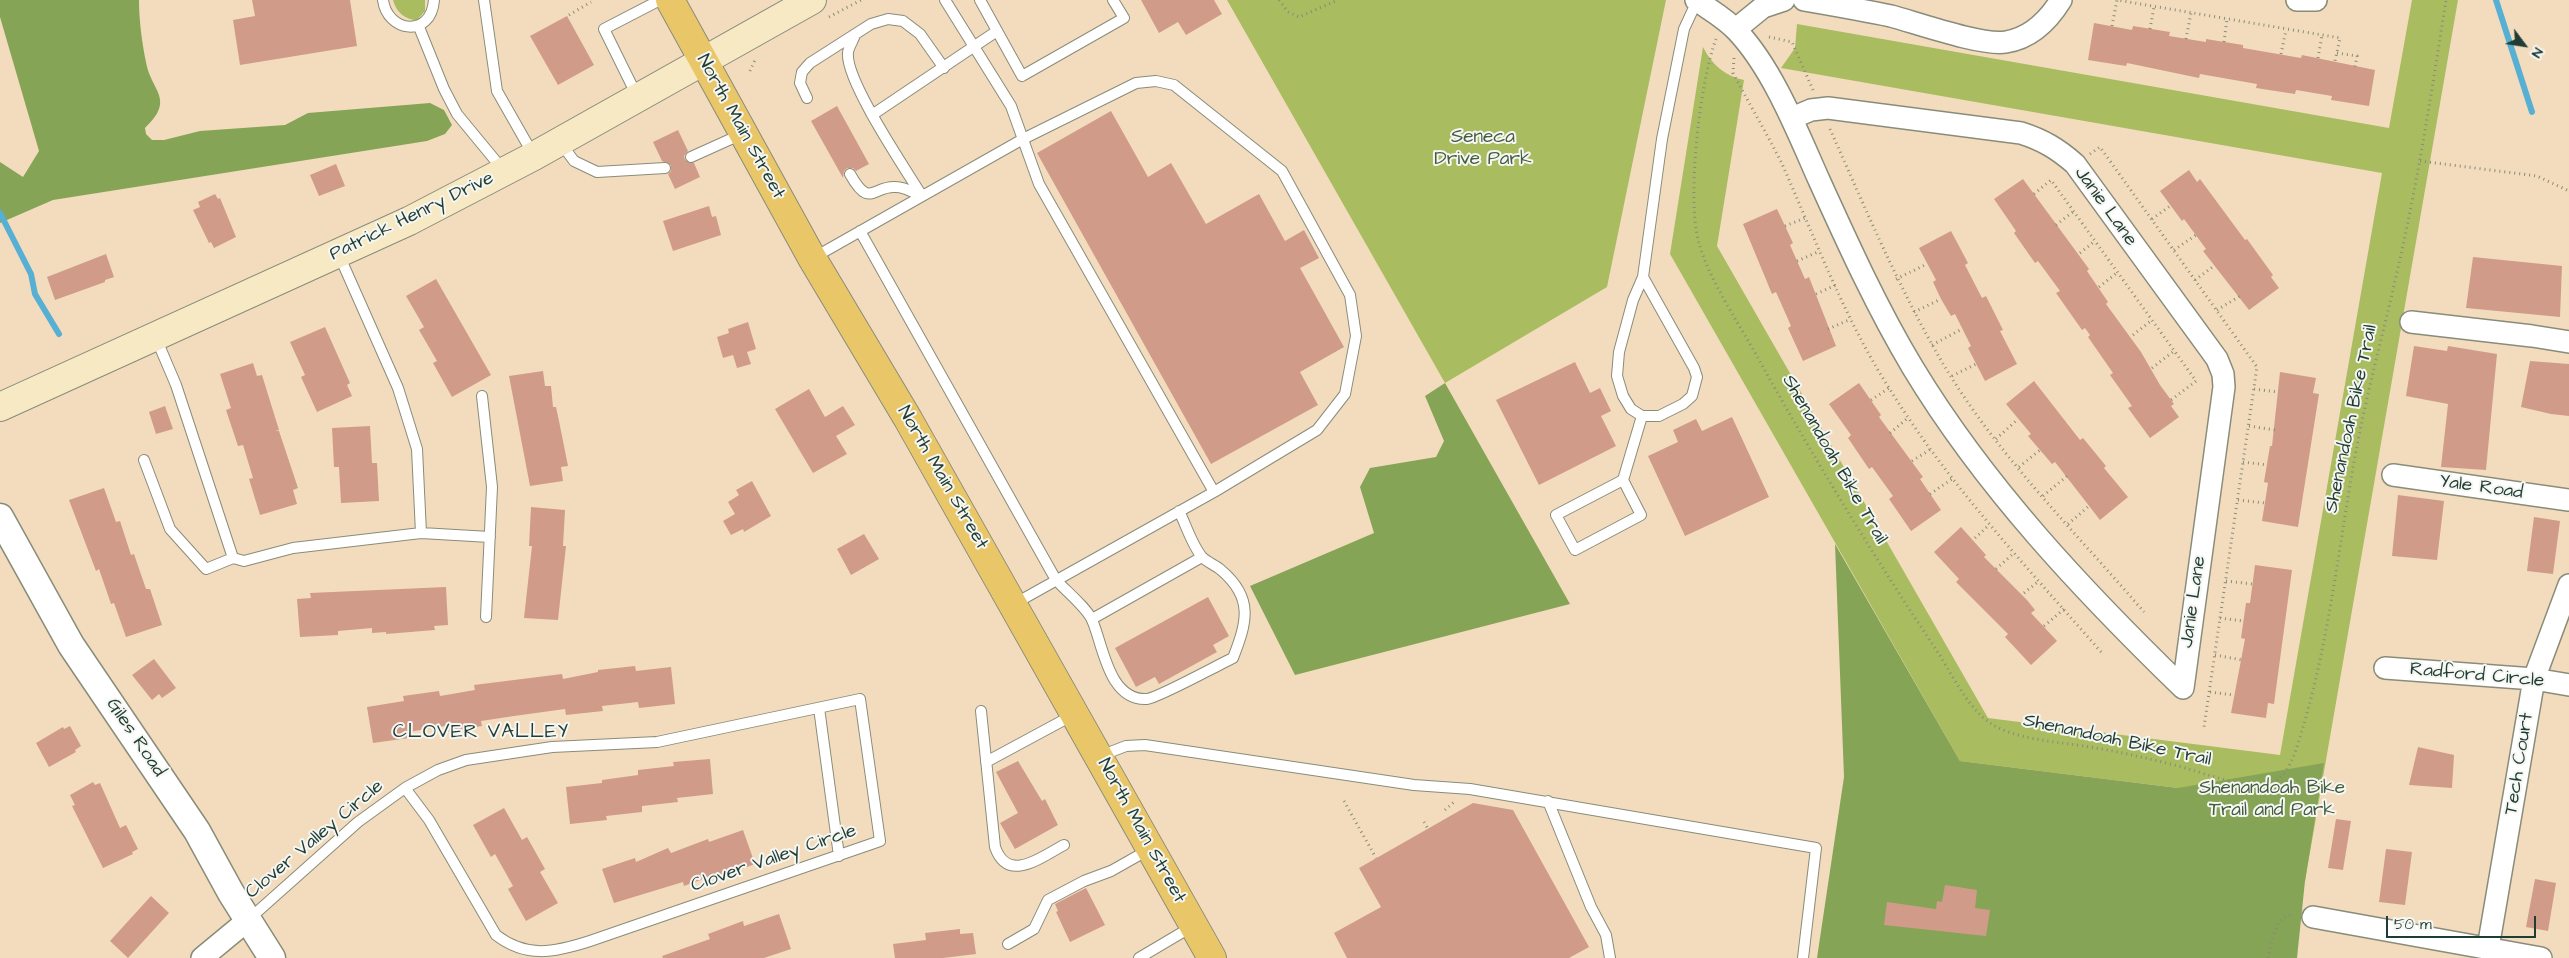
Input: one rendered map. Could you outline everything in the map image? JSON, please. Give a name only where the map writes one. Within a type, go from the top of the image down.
[{"type":"main road","name":"North Main Street","points":[[670,0],[812,258],[862,339],[1014,604],[1212,958]]},
{"type":"main road","name":"Patrick Henry Drive","points":[[0,408],[409,221],[534,156],[812,0]]},
{"type":"street","points":[[1730,24],[1763,7],[1784,0]]},
{"type":"street","points":[[1804,0],[1879,7],[1995,43],[2017,40],[2032,33],[2052,15],[2061,0]]},
{"type":"street","points":[[2297,0],[2316,0]]},
{"type":"street","name":"Janie Lane","points":[[1697,1],[1730,24],[1756,56],[1792,118],[1868,286],[1909,361],[1945,420],[2012,504],[2092,597],[2183,688],[2224,387],[2223,374],[2217,359],[2075,164],[2060,150],[2041,139],[2021,133],[1822,109],[1792,118]]},
{"type":"street","points":[[2411,322],[2569,342]]},
{"type":"street","name":"Yale Road","points":[[2393,475],[2569,500]]},
{"type":"street","name":"Giles Road","points":[[0,516],[71,645],[197,831],[272,958]]},
{"type":"street","name":"Tech Court","points":[[2488,948],[2534,679],[2569,585]]},
{"type":"street","name":"Radford Circle","points":[[2385,668],[2534,679],[2569,685]]},
{"type":"street","points":[[2313,918],[2541,958]]},
{"type":"street","points":[[202,958],[248,920]]},
{"type":"lane","points":[[383,0],[394,20],[410,28],[419,27],[430,15],[434,0]]},
{"type":"lane","points":[[484,0],[497,91],[534,156]]},
{"type":"lane","points":[[638,98],[604,29],[660,0]]},
{"type":"lane","points":[[945,0],[1011,106],[1039,184],[1214,492]]},
{"type":"lane","points":[[980,0],[1022,76],[1124,18],[1113,0]]},
{"type":"lane","points":[[1642,277],[1694,368],[1697,377],[1692,396],[1683,404],[1659,416],[1642,416],[1630,409],[1623,396],[1617,376],[1619,352],[1633,300],[1642,277],[1662,139],[1684,29],[1697,1]]},
{"type":"lane","points":[[807,98],[800,83],[805,67],[855,36],[870,24],[888,19],[903,21],[920,34],[944,68]]},
{"type":"lane","points":[[419,27],[444,88],[457,114],[504,172]]},
{"type":"lane","points":[[872,116],[997,31]]},
{"type":"lane","points":[[855,36],[848,54],[852,71],[872,116],[922,196]]},
{"type":"lane","points":[[812,258],[1023,139],[1136,83],[1156,80],[1174,86],[1282,171],[1350,295],[1356,336],[1345,394],[1317,430],[1214,492],[1014,604]]},
{"type":"lane","points":[[691,157],[744,134]]},
{"type":"lane","points":[[559,142],[574,161],[597,172],[665,168]]},
{"type":"lane","points":[[850,174],[858,188],[869,193],[895,186],[922,196]]},
{"type":"lane","points":[[860,231],[1056,580],[1092,619],[1105,662],[1116,682],[1132,696],[1148,699],[1233,658],[1244,631],[1246,612],[1235,585],[1221,570],[1202,557],[1178,511]]},
{"type":"lane","points":[[339,254],[398,388],[417,449],[421,533]]},
{"type":"lane","points":[[156,337],[176,385],[233,558]]},
{"type":"lane","points":[[482,396],[492,488],[486,617]]},
{"type":"lane","points":[[1623,480],[1556,515],[1575,550],[1641,515],[1623,480],[1642,416]]},
{"type":"lane","points":[[144,460],[170,528],[206,569],[233,558],[244,561],[293,548],[421,533],[490,537]]},
{"type":"lane","points":[[1092,619],[1202,557]]},
{"type":"lane","name":"Clover Valley Circle","points":[[248,920],[358,822],[405,788],[438,770],[466,760],[552,747],[657,742],[860,699],[880,841],[590,941],[546,955],[531,956],[519,953],[506,946],[496,935],[429,820],[405,788]]},
{"type":"lane","points":[[819,708],[839,856]]},
{"type":"lane","points":[[981,711],[994,846],[1000,858],[1010,865],[1022,867],[1064,845]]},
{"type":"lane","points":[[986,762],[1075,714]]},
{"type":"lane","points":[[1099,757],[1126,746],[1145,744],[1414,785],[1470,789],[1548,801],[1816,848],[1803,958]]},
{"type":"lane","points":[[1548,801],[1590,907],[1606,934],[1610,958]]},
{"type":"lane","points":[[1008,944],[1034,928],[1048,900],[1084,881],[1111,871],[1151,849]]},
{"type":"lane","points":[[1139,958],[1194,926]]},
{"type":"path","points":[[1279,0],[1288,12],[1299,16],[1338,0]]},
{"type":"path","points":[[2112,26],[2117,0],[2340,38],[2335,61]]},
{"type":"path","name":"Shenandoah Bike Trail","points":[[1730,24],[1708,64],[1697,147],[1695,222],[1700,249],[1743,332],[1835,492],[1890,581],[1967,697],[1988,721],[2017,733],[2131,754],[2249,784],[2271,784],[2281,778],[2294,753],[2306,714],[2328,623],[2357,446],[2396,278],[2420,161],[2446,0]]},
{"type":"path","points":[[569,15],[591,2]]},
{"type":"path","points":[[2150,29],[2154,7]]},
{"type":"path","points":[[2186,39],[2191,13]]},
{"type":"path","points":[[2224,42],[2227,19]]},
{"type":"path","points":[[2281,54],[2286,30]]},
{"type":"path","points":[[2318,58],[2322,36]]},
{"type":"path","points":[[1792,42],[1896,279],[1932,345],[1952,376],[2019,468],[2144,612]]},
{"type":"path","points":[[2337,53],[2357,56],[2355,67]]},
{"type":"path","points":[[2085,154],[2088,155],[2100,147],[2258,367],[2204,727]]},
{"type":"path","points":[[2420,161],[2538,176],[2569,191]]},
{"type":"path","points":[[2034,194],[2052,180],[2196,381],[2172,400]]},
{"type":"path","points":[[2152,219],[2170,206]]},
{"type":"path","points":[[2056,225],[2074,211]]},
{"type":"path","points":[[1785,226],[1805,218]]},
{"type":"path","points":[[2174,250],[2196,235]]},
{"type":"path","points":[[2080,253],[2095,241]]},
{"type":"path","points":[[1797,261],[1820,251]]},
{"type":"path","points":[[1896,279],[1927,264]]},
{"type":"path","points":[[2195,280],[2214,266]]},
{"type":"path","points":[[2099,287],[2118,272]]},
{"type":"path","points":[[1816,294],[1836,285]]},
{"type":"path","points":[[2217,310],[2240,296]]},
{"type":"path","points":[[1914,312],[1942,299]]},
{"type":"path","points":[[1828,328],[1851,319]]},
{"type":"path","points":[[2133,335],[2152,320]]},
{"type":"path","points":[[1932,345],[1962,329]]},
{"type":"path","points":[[2152,368],[2174,351]]},
{"type":"path","points":[[1952,376],[1976,364]]},
{"type":"path","points":[[1871,400],[1889,388]]},
{"type":"path","points":[[2254,389],[2277,392]]},
{"type":"path","points":[[1890,433],[1909,417]]},
{"type":"path","points":[[1996,438],[2018,418]]},
{"type":"path","points":[[2249,426],[2275,430]]},
{"type":"path","points":[[1912,461],[1931,449]]},
{"type":"path","points":[[2019,468],[2040,450]]},
{"type":"path","points":[[2243,462],[2267,465]]},
{"type":"path","points":[[2044,496],[2067,476]]},
{"type":"path","points":[[1930,494],[1952,479]]},
{"type":"path","points":[[2238,500],[2265,503]]},
{"type":"path","points":[[2068,524],[2089,506]]},
{"type":"path","points":[[1975,538],[1989,525]]},
{"type":"path","points":[[1996,569],[2014,553]]},
{"type":"path","points":[[2226,580],[2252,584]]},
{"type":"path","points":[[2024,593],[2039,581]]},
{"type":"path","points":[[2044,626],[2064,609]]},
{"type":"path","points":[[2220,618],[2244,621]]},
{"type":"path","points":[[2215,655],[2242,660]]},
{"type":"path","points":[[2210,692],[2233,696]]},
{"type":"path","points":[[1344,801],[1376,858]]},
{"type":"path","points":[[1424,822],[1428,829]]},
{"type":"path","points":[[2268,958],[2282,919],[2288,915],[2313,918]]},
{"type":"green space","points":[[0,0],[139,0],[146,62],[160,102],[159,110],[145,128],[146,134],[152,140],[164,140],[200,131],[285,125],[308,113],[430,103],[444,110],[452,125],[445,134],[427,141],[53,200],[0,223],[0,162],[23,177],[39,151],[0,17]]},
{"type":"green space","points":[[393,0],[425,0],[425,11],[417,20],[409,19],[399,12]]},
{"type":"green space","name":"Seneca Drive Park","points":[[1227,0],[1666,0],[1607,287],[1445,383]]},
{"type":"green space","name":"Shenandoah Bike Trail and Park","points":[[2412,0],[2458,0],[2305,881],[2178,788],[1960,761],[1670,254],[1703,47],[1720,69],[1731,76],[1744,80],[1717,246],[1988,718],[2280,755],[2382,173],[1781,68],[1795,48],[1797,24],[2389,128]]},
{"type":"green space","points":[[1445,383],[1570,604],[1295,675],[1250,586],[1374,533],[1360,487],[1370,468],[1436,457],[1444,441],[1425,396]]},
{"type":"green space","points":[[1835,544],[1960,761],[2178,788],[2324,763],[2305,881],[2297,958],[1817,958],[1844,777]]},
{"type":"building","points":[[252,0],[350,0],[357,46],[240,65],[233,20],[255,16]]},
{"type":"building","points":[[1141,0],[1214,0],[1222,14],[1186,35],[1178,22],[1159,33]]},
{"type":"building","points":[[567,16],[594,65],[558,85],[530,36]]},
{"type":"building","points":[[2094,23],[2132,30],[2133,26],[2170,32],[2169,36],[2243,45],[2243,48],[2301,58],[2302,55],[2375,70],[2369,106],[2331,100],[2332,96],[2296,90],[2295,94],[2256,88],[2257,84],[2200,74],[2199,78],[2127,63],[2126,66],[2088,60]]},
{"type":"building","points":[[837,106],[869,164],[856,171],[853,168],[847,168],[844,171],[843,178],[811,121]]},
{"type":"building","points":[[1111,111],[1148,177],[1171,163],[1206,224],[1259,194],[1285,241],[1304,230],[1319,258],[1300,268],[1344,347],[1300,372],[1318,405],[1211,464],[1037,153]]},
{"type":"building","points":[[678,130],[688,151],[684,156],[685,160],[694,163],[700,177],[675,189],[668,174],[671,171],[671,165],[662,161],[653,142]]},
{"type":"building","points":[[336,164],[345,186],[319,196],[310,175]]},
{"type":"building","points":[[2189,170],[2197,182],[2200,179],[2245,240],[2247,239],[2273,275],[2271,277],[2279,288],[2249,310],[2203,251],[2206,249],[2184,219],[2182,221],[2160,191]]},
{"type":"building","points":[[2023,179],[2089,269],[2087,271],[2108,302],[2106,304],[2141,352],[2160,385],[2174,404],[2171,406],[2179,417],[2150,438],[2128,408],[2132,406],[2110,375],[2113,373],[2088,337],[2090,335],[2085,328],[2082,330],[2056,293],[2060,291],[2038,261],[2035,263],[1994,199]]},
{"type":"building","points":[[215,194],[218,199],[220,198],[236,237],[214,248],[211,242],[209,243],[193,210],[200,207],[198,202]]},
{"type":"building","points":[[709,206],[712,217],[716,216],[721,235],[673,251],[663,221]]},
{"type":"building","points":[[1777,209],[1793,243],[1790,245],[1805,279],[1809,277],[1836,346],[1803,361],[1788,328],[1791,326],[1776,292],[1772,294],[1743,224]]},
{"type":"building","points":[[1951,231],[1968,263],[1965,265],[1982,298],[1986,296],[2003,330],[2000,331],[2017,364],[1985,381],[1968,348],[1971,346],[1955,314],[1951,316],[1941,299],[1933,282],[1936,280],[1919,248]]},
{"type":"building","points":[[106,254],[114,277],[55,300],[47,277]]},
{"type":"building","points":[[2473,257],[2562,266],[2560,317],[2466,308]]},
{"type":"building","points":[[436,279],[491,375],[452,397],[433,363],[437,361],[419,330],[424,327],[406,296]]},
{"type":"building","points":[[748,322],[756,349],[747,352],[751,364],[737,368],[733,355],[723,358],[717,337],[729,333],[728,329]]},
{"type":"building","points":[[325,327],[350,383],[347,385],[352,396],[317,412],[301,377],[305,375],[290,342]]},
{"type":"building","points":[[2414,346],[2447,351],[2448,346],[2497,354],[2486,470],[2441,467],[2448,404],[2406,396]]},
{"type":"building","points":[[2530,361],[2569,364],[2569,416],[2521,407]]},
{"type":"building","points":[[1575,362],[1590,393],[1600,388],[1611,411],[1601,416],[1616,446],[1539,485],[1496,400]]},
{"type":"building","points":[[253,363],[257,376],[262,375],[279,430],[275,431],[279,431],[298,488],[293,490],[297,504],[260,515],[249,479],[253,478],[243,445],[238,446],[226,410],[231,408],[220,374]]},
{"type":"building","points":[[543,371],[545,386],[551,386],[553,407],[556,407],[568,466],[561,467],[563,481],[530,486],[509,376]]},
{"type":"building","points":[[2280,372],[2316,378],[2313,393],[2319,394],[2298,527],[2262,521],[2268,483],[2264,482],[2270,446],[2272,446]]},
{"type":"building","points":[[2034,381],[2080,440],[2083,438],[2106,466],[2104,468],[2128,497],[2100,520],[2055,462],[2052,464],[2028,436],[2031,434],[2006,404]]},
{"type":"building","points":[[1859,383],[1881,415],[1879,417],[1923,477],[1920,479],[1941,510],[1911,531],[1889,499],[1893,496],[1872,467],[1869,469],[1848,438],[1851,435],[1829,404]]},
{"type":"building","points":[[809,389],[825,417],[843,406],[855,425],[836,436],[847,454],[813,473],[775,409]]},
{"type":"building","points":[[165,406],[173,429],[156,434],[149,412]]},
{"type":"building","points":[[1732,417],[1769,497],[1685,536],[1648,456],[1678,442],[1673,430],[1696,419],[1702,431]]},
{"type":"building","points":[[370,426],[372,463],[377,463],[379,501],[341,503],[339,467],[334,467],[332,428]]},
{"type":"building","points":[[752,481],[771,516],[744,532],[743,529],[731,535],[723,521],[735,514],[728,502],[739,495],[736,490]]},
{"type":"building","points":[[104,488],[116,522],[120,521],[131,555],[134,554],[146,589],[150,589],[162,625],[126,637],[114,603],[111,604],[99,569],[96,571],[69,500]]},
{"type":"building","points":[[2398,495],[2444,501],[2437,560],[2392,556]]},
{"type":"building","points":[[531,507],[565,510],[563,546],[566,546],[558,620],[524,618],[532,546],[529,546]]},
{"type":"building","points":[[2534,517],[2560,521],[2553,574],[2527,571]]},
{"type":"building","points":[[1961,527],[1986,555],[1984,557],[2027,600],[2035,610],[2031,613],[2057,641],[2031,665],[2005,637],[2008,634],[1956,582],[1959,579],[1934,552]]},
{"type":"building","points":[[864,534],[879,559],[851,575],[837,549]]},
{"type":"building","points":[[2255,565],[2292,570],[2274,704],[2268,703],[2266,718],[2231,713],[2245,639],[2241,638],[2246,603],[2250,603]]},
{"type":"building","points":[[446,587],[448,625],[434,626],[435,630],[386,634],[386,632],[372,633],[372,628],[338,631],[338,635],[300,637],[297,599],[311,598],[310,593]]},
{"type":"building","points":[[1208,597],[1229,636],[1213,645],[1217,652],[1159,684],[1155,677],[1136,687],[1115,648]]},
{"type":"building","points":[[154,659],[176,688],[162,698],[159,694],[152,700],[132,675]]},
{"type":"building","points":[[635,666],[636,671],[671,667],[675,704],[639,708],[638,702],[602,706],[603,711],[566,715],[565,709],[481,721],[482,726],[446,732],[445,726],[408,732],[409,738],[373,743],[367,707],[404,701],[403,696],[439,691],[440,696],[475,690],[474,685],[562,674],[563,679],[598,672],[598,670]]},
{"type":"building","points":[[70,726],[81,746],[75,750],[76,752],[49,767],[36,743],[63,727],[64,729]]},
{"type":"building","points":[[2418,747],[2454,755],[2452,788],[2409,785]]},
{"type":"building","points":[[710,759],[713,794],[677,798],[678,802],[642,806],[642,812],[606,816],[607,820],[570,824],[566,787],[602,783],[602,780],[638,775],[638,770],[674,766],[673,762]]},
{"type":"building","points":[[1018,761],[1042,801],[1045,799],[1058,825],[1015,849],[1000,823],[1018,813],[996,772]]},
{"type":"building","points":[[93,782],[95,785],[100,783],[120,828],[126,825],[138,849],[132,852],[133,854],[103,868],[72,806],[75,805],[70,795]]},
{"type":"building","points":[[1473,803],[1513,810],[1589,947],[1569,958],[1347,958],[1334,933],[1381,907],[1359,868]]},
{"type":"building","points":[[504,808],[522,840],[527,837],[545,869],[540,872],[558,903],[526,921],[508,889],[513,886],[495,854],[491,857],[473,825]]},
{"type":"building","points":[[2336,819],[2351,821],[2343,870],[2328,868]]},
{"type":"building","points":[[743,830],[755,864],[720,877],[719,873],[684,886],[683,882],[614,903],[602,869],[635,858],[636,862],[668,848],[671,853],[708,839],[709,842]]},
{"type":"building","points":[[2386,849],[2412,852],[2405,905],[2379,902]]},
{"type":"building","points":[[2535,879],[2556,883],[2548,931],[2526,927]]},
{"type":"building","points":[[1945,885],[1977,890],[1975,908],[1990,910],[1986,936],[1884,925],[1887,902],[1936,909],[1937,901],[1942,902]]},
{"type":"building","points":[[1086,888],[1105,925],[1070,942],[1056,912],[1058,911],[1055,904]]},
{"type":"building","points":[[151,896],[169,913],[128,958],[110,941]]},
{"type":"building","points":[[779,914],[791,949],[764,958],[663,958],[662,956],[710,939],[708,934],[743,921],[744,926]]},
{"type":"building","points":[[960,929],[960,934],[973,933],[976,954],[943,958],[895,958],[893,944],[926,940],[925,933]]},
{"type":"waterway","points":[[2496,0],[2532,112]]},
{"type":"waterway","points":[[0,213],[31,274],[35,294],[59,334]]},
{"type":"district","name":"CLOVER VALLEY","points":[[481,733]]}]
